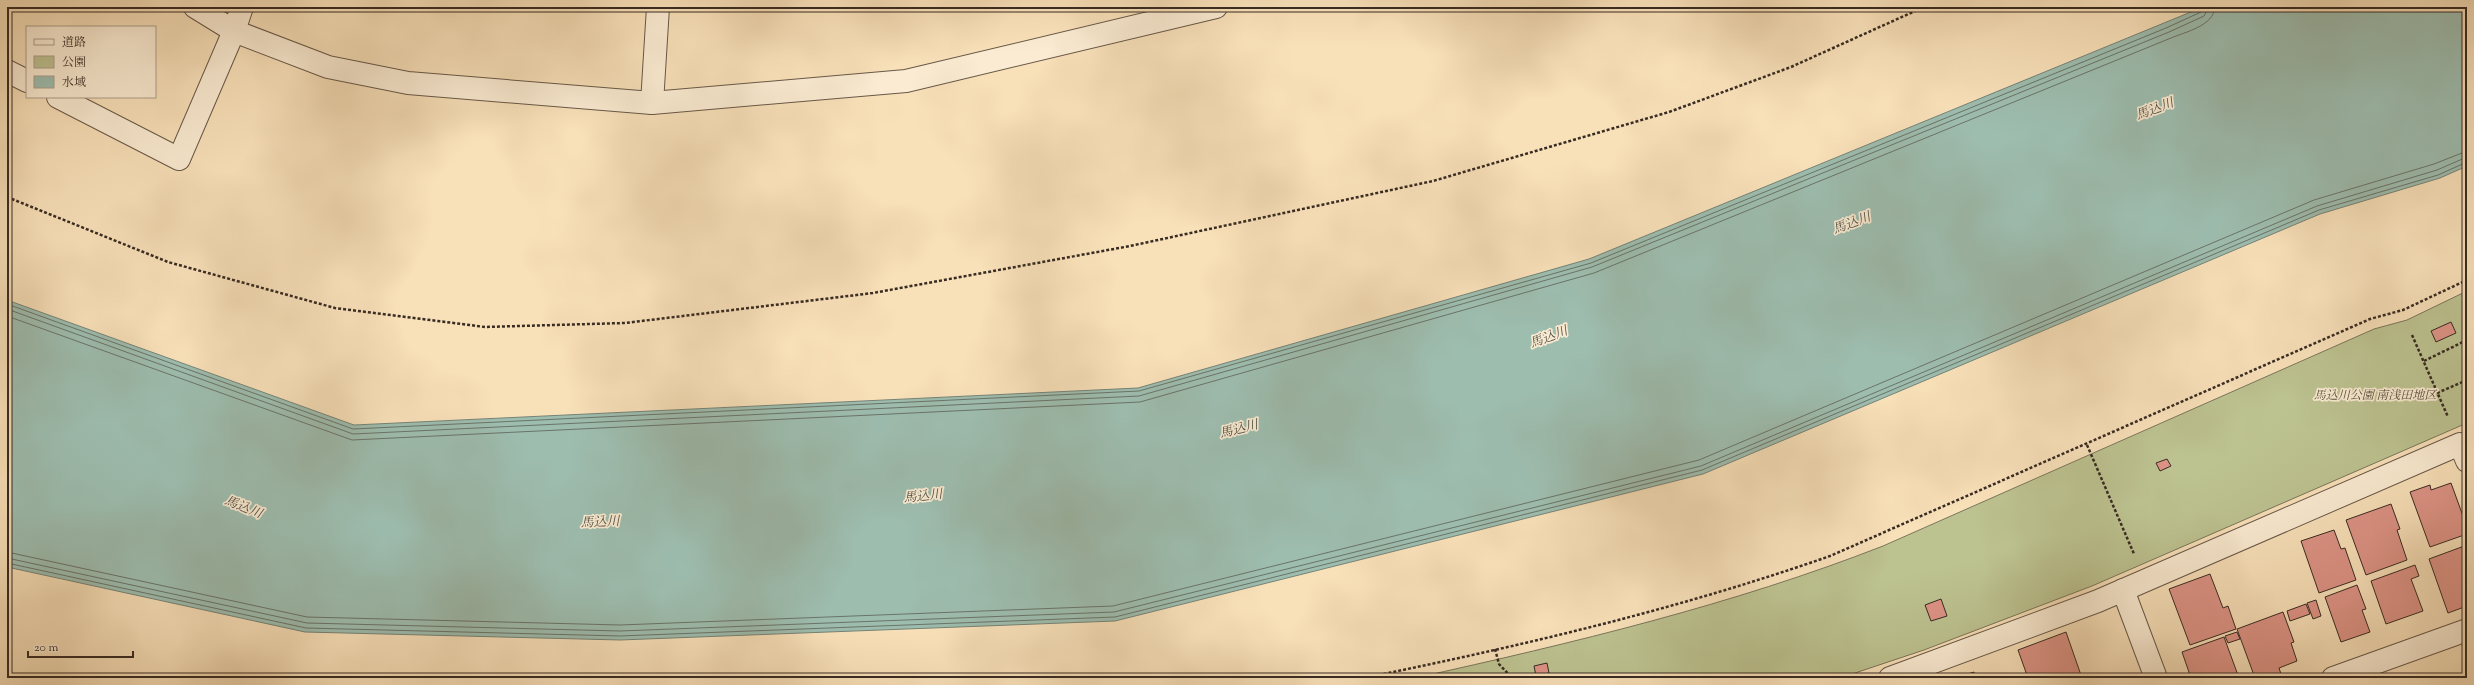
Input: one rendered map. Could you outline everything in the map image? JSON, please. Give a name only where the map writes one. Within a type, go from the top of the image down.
[{"type":"street","points":[[195,7],[234,31],[328,67],[408,83],[652,103],[906,81],[1216,7]]},
{"type":"street","points":[[60,98],[180,159],[234,31],[242,7]]},
{"type":"street","points":[[652,103],[658,7]]},
{"type":"street","points":[[7,71],[26,81]]},
{"type":"street","points":[[1890,678],[2035,625],[2123,590],[2460,444],[2467,462]]},
{"type":"street","points":[[2123,590],[2156,678]]},
{"type":"street","points":[[2333,678],[2467,630]]},
{"type":"path","points":[[7,197],[168,262],[335,308],[485,327],[625,323],[873,293],[1130,246],[1432,181],[1669,112],[1791,67],[1924,7]]},
{"type":"path","points":[[1364,678],[1496,649],[1645,612],[1787,571],[1879,536],[2370,319],[2403,310],[2467,280]]},
{"type":"path","points":[[2412,335],[2445,411]]},
{"type":"path","points":[[2424,361],[2467,340]]},
{"type":"path","points":[[2437,393],[2467,380]]},
{"type":"path","points":[[2086,444],[2132,548]]},
{"type":"path","points":[[1496,649],[1499,664],[1512,678]]},
{"type":"green space","name":"馬込川公園 南浅田地区","points":[[2467,291],[2467,423],[2092,586],[1924,650],[1840,678],[1415,678],[1534,651],[1652,621],[1768,587],[1826,567],[1883,546],[2374,329],[2407,320]]},
{"type":"water","name":"馬込川","points":[[2203,7],[2467,7],[2467,166],[2440,178],[2320,214],[1703,474],[1115,621],[620,640],[305,632],[7,567],[7,300],[354,425],[1138,388],[1589,259]]},
{"type":"building","points":[[2451,322],[2456,333],[2436,342],[2431,331]]},
{"type":"building","points":[[2167,459],[2171,466],[2160,471],[2156,463]]},
{"type":"building","points":[[2451,483],[2467,527],[2467,534],[2430,547],[2410,492],[2430,485],[2431,490]]},
{"type":"building","points":[[2391,504],[2400,529],[2397,530],[2407,560],[2366,575],[2346,520]]},
{"type":"building","points":[[2334,530],[2341,549],[2345,548],[2356,580],[2319,593],[2301,541]]},
{"type":"building","points":[[2467,545],[2467,606],[2448,613],[2429,559]]},
{"type":"building","points":[[2415,565],[2419,576],[2411,579],[2423,611],[2386,624],[2371,581]]},
{"type":"building","points":[[2210,574],[2223,608],[2228,606],[2236,629],[2190,645],[2169,589]]},
{"type":"building","points":[[2357,585],[2366,609],[2362,610],[2370,632],[2341,642],[2325,597]]},
{"type":"building","points":[[1941,599],[1947,616],[1931,621],[1925,605]]},
{"type":"building","points":[[2316,600],[2321,616],[2313,619],[2307,603]]},
{"type":"building","points":[[2306,604],[2310,614],[2290,621],[2287,611]]},
{"type":"building","points":[[2283,612],[2294,642],[2291,643],[2297,661],[2279,668],[2282,677],[2255,678],[2237,629]]},
{"type":"building","points":[[2066,632],[2082,678],[2028,678],[2018,650]]},
{"type":"building","points":[[2237,632],[2240,639],[2228,643],[2225,636]]},
{"type":"building","points":[[2224,637],[2239,678],[2191,678],[2182,652]]},
{"type":"building","points":[[1547,663],[1549,673],[1536,676],[1534,666]]},
{"type":"building","points":[[1974,672],[1976,678],[1955,678]]}]
